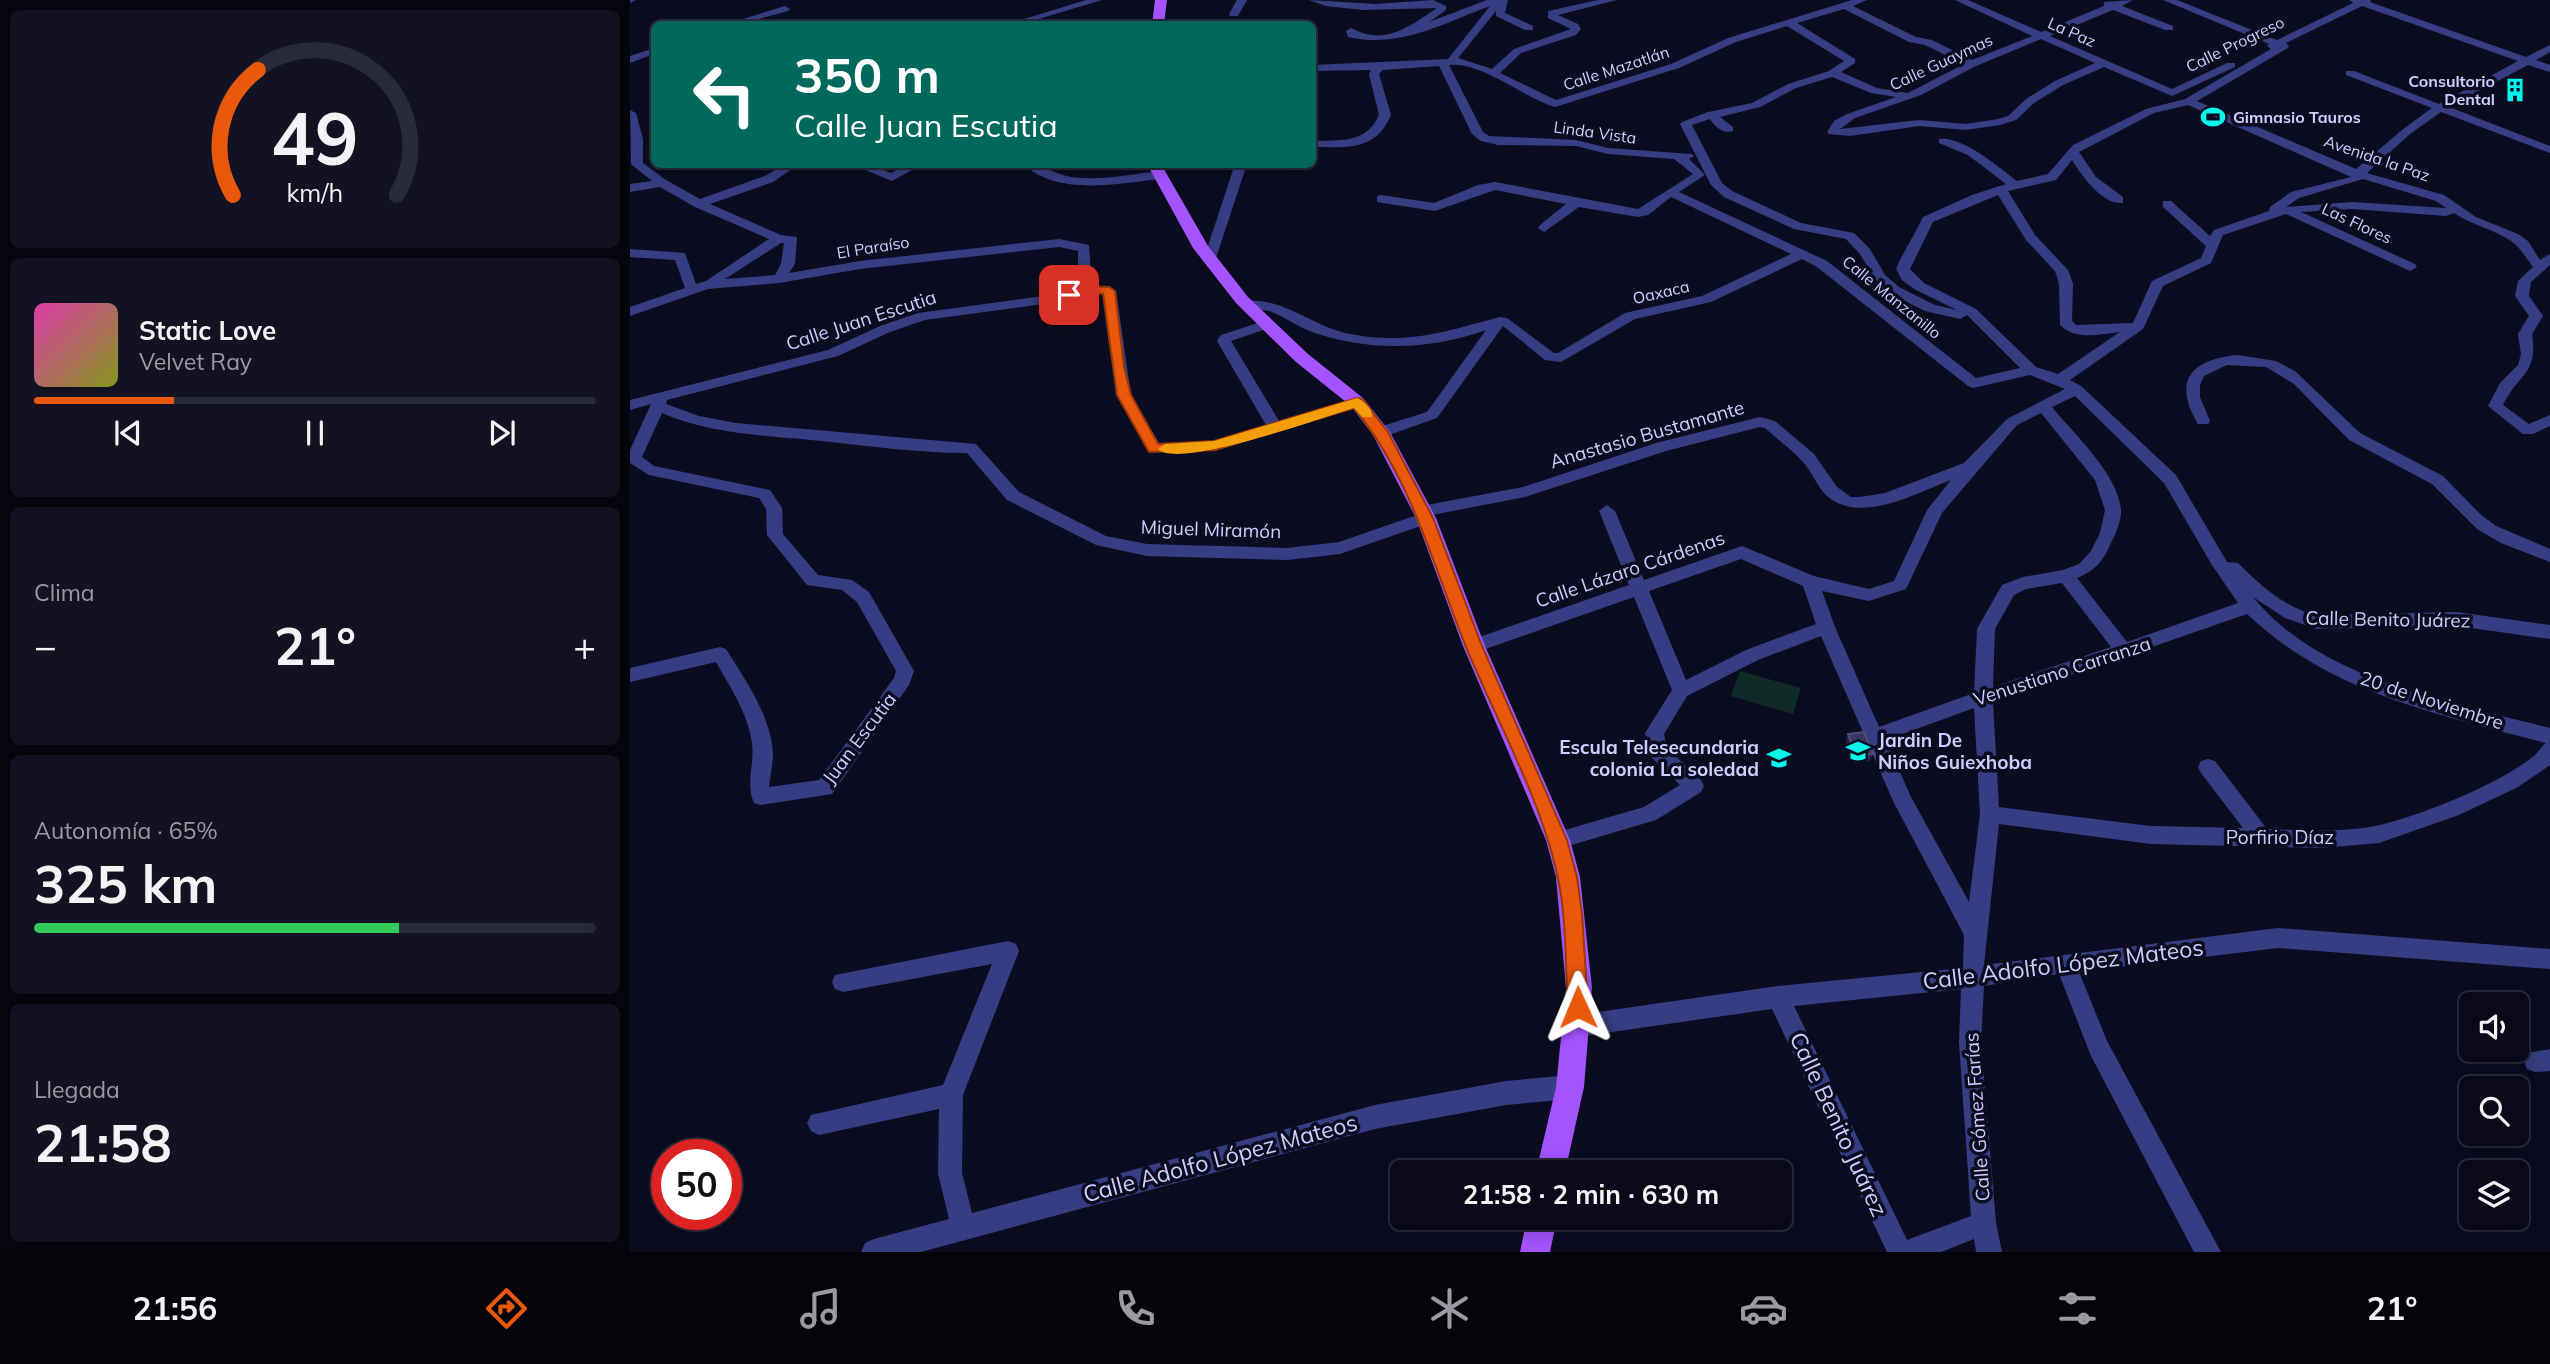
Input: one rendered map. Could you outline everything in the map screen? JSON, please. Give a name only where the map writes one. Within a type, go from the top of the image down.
[{"type":"main road","points":[[1158,21],[1161,0]]},
{"type":"main road","points":[[1158,170],[1201,248],[1247,305],[1301,358],[1357,402],[1381,432],[1424,514],[1474,646],[1558,840],[1567,877],[1579,988],[1570,1087],[1554,1160]]},
{"type":"main road","points":[[1535,1252],[1540,1230]]},
{"type":"street","points":[[1024,21],[1097,0]]},
{"type":"street","points":[[1234,14],[1242,0]]},
{"type":"street","points":[[1500,0],[1500,14],[1529,28]]},
{"type":"street","points":[[1351,31],[1352,35],[1360,38],[1401,36],[1500,0]]},
{"type":"street","points":[[1448,62],[1500,0]]},
{"type":"street","points":[[1494,74],[1507,57],[1523,48],[1572,33],[1576,29],[1552,16],[1552,13],[1612,0]]},
{"type":"street","name":"Calle Mazatlán","points":[[1827,0],[1843,3]]},
{"type":"street","name":"Calle Mazatlán","points":[[1316,68],[1377,71],[1460,61],[1494,74],[1555,104],[1675,66],[1732,40],[1843,3],[1862,0]]},
{"type":"street","name":"La Paz","points":[[1960,0],[2036,37],[2172,93]]},
{"type":"street","name":"Calle Guaymas","points":[[2104,63],[2059,83],[2030,101],[2011,118],[1992,123],[1958,127],[1919,123],[1850,133],[1833,132],[1838,123],[1851,116],[1917,93],[1972,64],[2108,3],[2128,0]]},
{"type":"street","points":[[2168,0],[2281,45]]},
{"type":"street","points":[[1314,3],[1367,8],[1428,3],[1440,4],[1443,8],[1401,36]]},
{"type":"street","points":[[1843,3],[1913,40],[1928,42],[1972,64]]},
{"type":"street","points":[[2108,3],[2169,28]]},
{"type":"street","points":[[2366,3],[2542,63]]},
{"type":"street","name":"Calle Progreso","points":[[2172,93],[2281,45],[2366,3]]},
{"type":"street","points":[[742,21],[785,9]]},
{"type":"street","points":[[1789,23],[1851,61],[1833,72],[1792,86],[1756,105],[1712,114],[1686,124],[1717,185],[1738,201],[1798,226],[1850,236],[1865,252],[1880,277],[1894,290],[1930,308],[1968,317],[1988,328]]},
{"type":"street","name":"Calle Progreso","points":[[2060,380],[2031,370],[1971,312],[1919,286],[1903,269],[1906,260],[1922,240],[1927,220],[1976,198],[2015,185],[2052,177],[2073,151],[2150,111],[2189,101],[2281,45]]},
{"type":"street","points":[[2269,215],[2295,194],[2357,179],[2358,174],[2399,141],[2449,109],[2542,63],[2550,48]]},
{"type":"street","points":[[630,61],[651,52]]},
{"type":"street","name":"Linda Vista","points":[[1448,62],[1478,134],[1485,139],[1506,143],[1576,143],[1615,152],[1705,157]]},
{"type":"street","points":[[1316,144],[1362,141],[1374,136],[1385,115],[1377,96],[1377,71]]},
{"type":"street","points":[[1833,72],[1875,91],[1917,93]]},
{"type":"street","points":[[2350,73],[2550,149]]},
{"type":"street","name":"Avenida la Paz","points":[[2189,101],[2358,174],[2440,198],[2472,220],[2514,237],[2545,263]]},
{"type":"street","points":[[630,113],[637,139],[637,164],[662,183],[699,204],[779,239],[792,240],[788,264],[779,279]]},
{"type":"street","points":[[1712,114],[1718,124],[1729,129]]},
{"type":"street","points":[[1943,141],[1972,153],[2015,185]]},
{"type":"street","points":[[2073,151],[2082,170],[2099,188],[2119,200]]},
{"type":"street","points":[[1381,199],[1435,207],[1482,188],[1495,186],[1638,213],[1644,212],[1699,175],[1678,156]]},
{"type":"street","points":[[699,204],[769,179],[787,168]]},
{"type":"street","points":[[868,168],[892,177],[909,168]]},
{"type":"street","points":[[1033,168],[1039,173],[1065,181],[1158,170]]},
{"type":"street","points":[[1210,258],[1240,168]]},
{"type":"street","points":[[630,188],[662,183]]},
{"type":"street","points":[[2001,190],[2030,237],[2061,270],[2066,284],[2065,321],[2071,328],[2080,331],[2138,326]]},
{"type":"street","name":"Calle Manzanillo","points":[[1670,192],[1822,264],[1973,383],[2031,370]]},
{"type":"street","points":[[1544,228],[1576,202]]},
{"type":"street","points":[[2167,204],[2211,244]]},
{"type":"street","points":[[2250,606],[2162,470],[2076,389],[2060,380],[2138,326],[2157,284],[2206,260],[2218,233],[2288,211],[2356,205],[2446,212],[2455,208]]},
{"type":"street","name":"Las Flores","points":[[2288,211],[2350,237],[2410,267]]},
{"type":"street","points":[[706,285],[779,239]]},
{"type":"street","name":"El Paraíso","points":[[630,312],[706,285],[779,279],[860,265],[1059,243],[1084,248],[1085,290]]},
{"type":"street","points":[[630,253],[680,256],[692,290]]},
{"type":"street","name":"Oaxaca","points":[[1500,321],[1507,323],[1550,357],[1561,358],[1630,316],[1706,299],[1776,264],[1801,255]]},
{"type":"street","points":[[2545,263],[2525,281],[2522,296],[2536,316],[2525,334],[2528,354],[2525,366],[2505,386],[2495,406],[2528,430],[2550,421]]},
{"type":"street","points":[[1085,290],[1109,291],[1124,395],[1154,448],[1215,446],[1357,402]]},
{"type":"street","name":"Calle Juan Escutia","points":[[630,405],[660,401],[833,353],[885,329],[923,316],[1052,299],[1085,290]]},
{"type":"street","points":[[1247,305],[1264,304],[1291,314],[1312,327],[1367,343],[1413,344],[1466,333],[1500,321]]},
{"type":"street","points":[[1381,432],[1432,415],[1500,321]]},
{"type":"street","points":[[1267,324],[1224,341],[1275,427]]},
{"type":"street","points":[[2203,421],[2191,391],[2194,379],[2205,367],[2241,360],[2278,367],[2299,380],[2345,429],[2365,445],[2428,474],[2446,486],[2477,520],[2502,537],[2550,556]]},
{"type":"street","name":"Calle Lázaro Cárdenas","points":[[1474,646],[1742,552],[1810,582],[1869,595],[1900,586],[1935,510],[1970,467],[2012,422],[2076,389]]},
{"type":"street","name":"Miguel Miramón","points":[[660,401],[685,419],[722,427],[772,430],[912,448],[971,448],[1013,496],[1102,541],[1147,550],[1287,554],[1340,548],[1424,514]]},
{"type":"street","name":"Juan Escutia","points":[[630,675],[720,654],[754,712],[763,753],[758,784],[761,797],[825,788],[903,680],[905,671],[863,597],[846,584],[813,580],[786,549],[775,535],[774,508],[764,494],[649,470],[634,458],[660,401]]},
{"type":"street","name":"Calle Gómez Farías","points":[[1989,1252],[1984,1223],[1970,1042],[1975,934],[1990,814],[1983,696],[1986,629],[2008,590],[2023,583],[2066,576],[2085,569],[2098,554],[2108,533],[2113,510],[2102,478],[2043,406]]},
{"type":"street","name":"Anastasio Bustamante","points":[[1424,514],[1525,492],[1661,447],[1760,422],[1770,424],[1800,449],[1831,491],[1847,502],[1860,503],[1887,498],[1970,467]]},
{"type":"street","points":[[1607,511],[1681,691]]},
{"type":"street","name":"Calle Benito Juárez","points":[[2210,545],[2271,603],[2293,617],[2316,622],[2457,619],[2550,632]]},
{"type":"street","points":[[2066,576],[2124,652]]},
{"type":"street","points":[[1810,582],[1826,627],[1873,737],[1903,801],[1975,934]]},
{"type":"street","name":"Venustiano Carranza","points":[[1873,737],[1983,696],[2124,652],[2250,606]]},
{"type":"street","name":"20 de Noviembre","points":[[2250,606],[2297,645],[2345,672],[2381,687],[2550,736]]},
{"type":"street","points":[[1558,840],[1649,814],[1694,786],[1659,752],[1654,733],[1681,691],[1752,655],[1826,627]]},
{"type":"street","name":"Porfirio Díaz","points":[[1990,814],[2151,835],[2321,839],[2390,831],[2452,809],[2511,781],[2544,759],[2550,749]]},
{"type":"street","points":[[2208,768],[2262,838]]},
{"type":"street","name":"Calle Adolfo López Mateos","points":[[1577,1026],[1778,997],[1974,977],[2065,963],[2278,938],[2550,959]]},
{"type":"street","points":[[843,982],[1008,951],[951,1095],[950,1172],[963,1226]]},
{"type":"street","points":[[2065,963],[2099,1048],[2208,1252]]},
{"type":"street","name":"Calle Benito Juárez","points":[[1778,997],[1900,1252]]},
{"type":"street","name":"Calle Adolfo López Mateos","points":[[874,1252],[937,1243],[963,1226],[1375,1117],[1506,1093],[1570,1087]]},
{"type":"street","points":[[819,1123],[951,1095]]},
{"type":"street","points":[[1909,1252],[1984,1223]]},
{"type":"green space","points":[[1740,671],[1801,688],[1793,714],[1731,696]]},
{"type":"building","points":[[1864,732],[1873,754],[1856,756],[1848,734]]},
{"type":"slow traffic","points":[[1165,449],[1215,446],[1357,402],[1366,414]]},
{"type":"place","name":"Consultorio Dental","points":[[2515,90]]},
{"type":"place","name":"Gimnasio Tauros","points":[[2213,117]]},
{"type":"place","name":"Jardin De Niños Guiexhoba","points":[[1858,751]]},
{"type":"place","name":"Escula Telesecundaria colonia La soledad","points":[[1779,758]]},
{"type":"route","points":[[1069,295],[1085,290],[1109,291],[1124,395],[1154,448],[1215,446],[1357,402],[1381,432],[1426,518],[1474,646],[1558,840],[1572,914],[1579,988],[1578,1007]]}]
